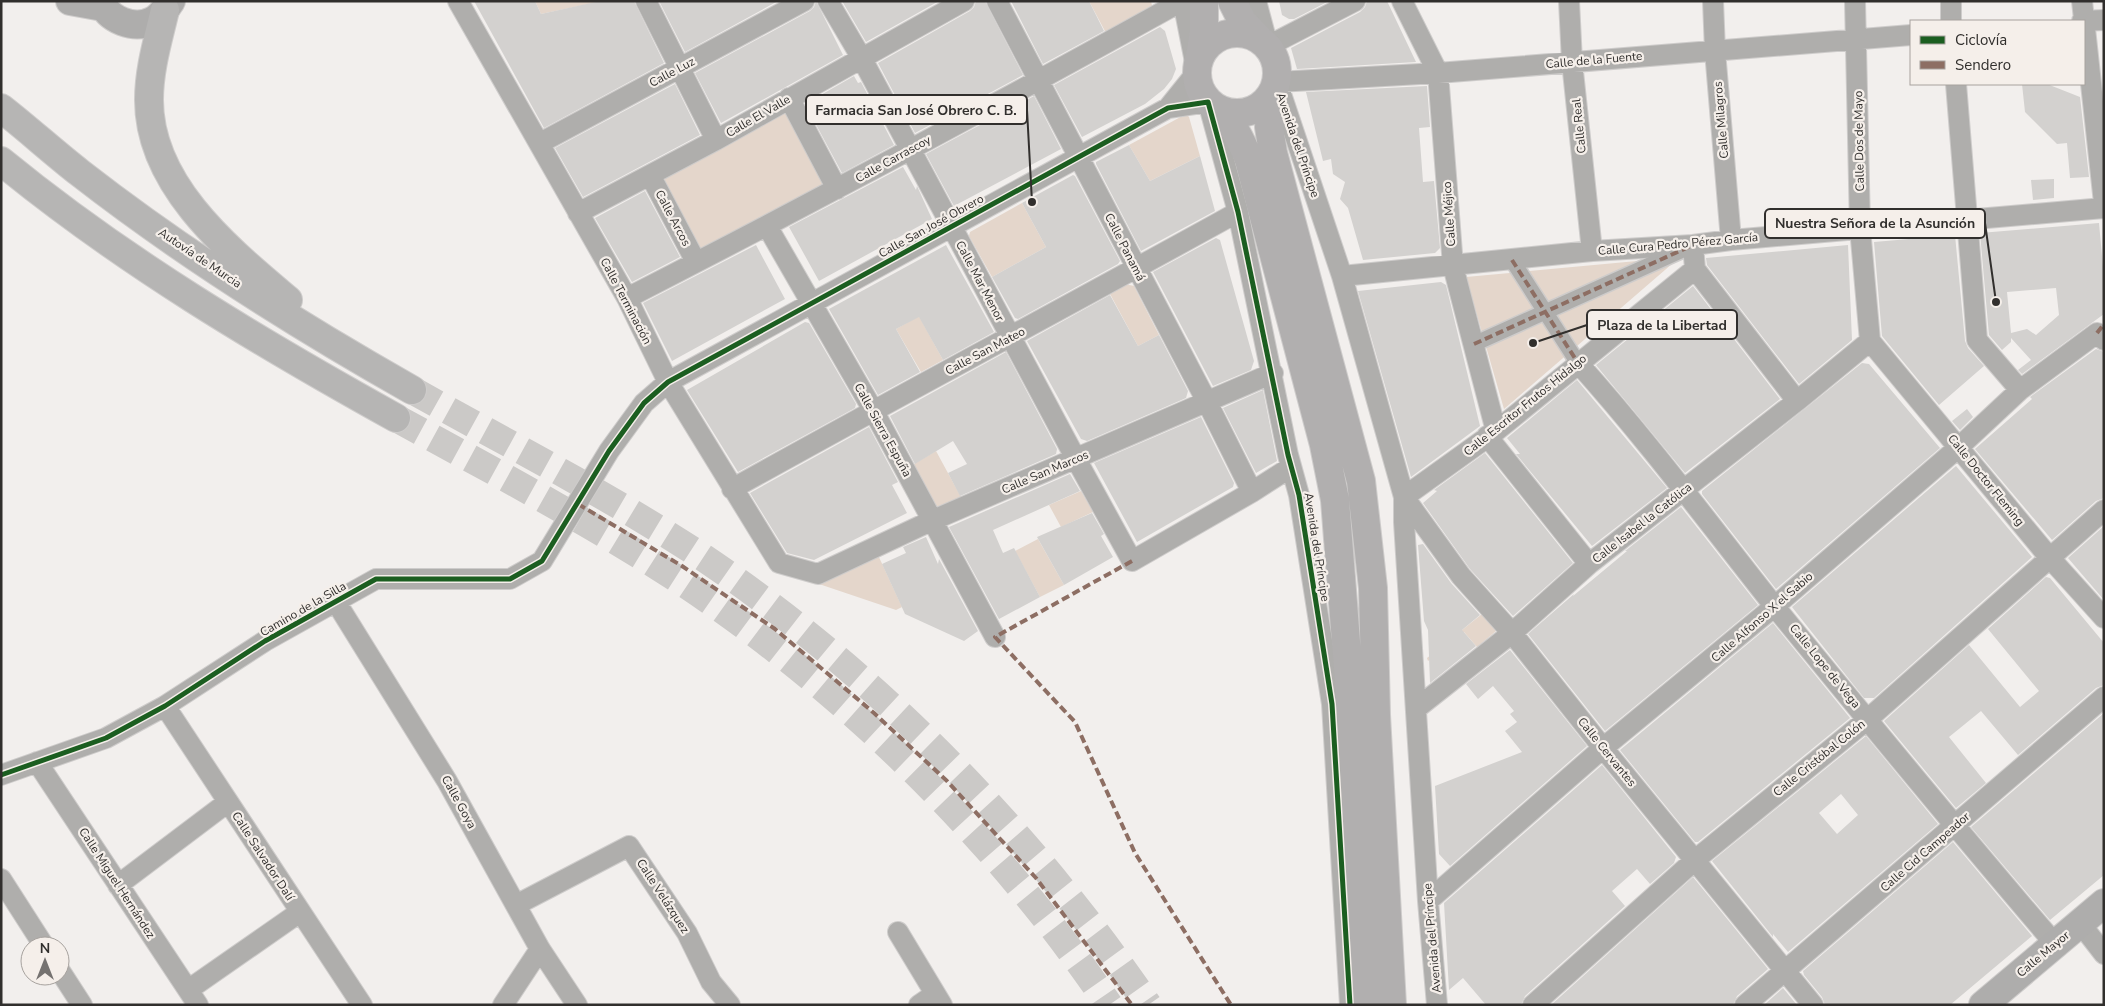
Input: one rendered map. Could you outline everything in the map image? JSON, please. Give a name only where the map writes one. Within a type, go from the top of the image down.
[{"type":"highway","points":[[168,6],[151,70],[149,102],[154,135],[165,167],[181,195],[207,227],[265,281],[362,362]]},
{"type":"highway","name":"Autovía de Murcia","points":[[1,108],[81,173],[223,275],[362,362],[412,390]]},
{"type":"highway","points":[[1,161],[52,203],[134,260],[276,348],[396,418]]},
{"type":"main road","points":[[70,1],[102,4],[116,19],[133,24],[151,21],[168,6]]},
{"type":"main road","points":[[1204,1],[1204,31],[1198,64],[1198,83],[1213,105],[1227,112],[1248,112],[1258,108],[1275,87],[1277,63],[1264,43],[1242,21],[1232,1]]},
{"type":"main road","points":[[1198,64],[1206,47],[1215,39],[1226,34],[1237,32],[1248,34],[1264,43]]},
{"type":"main road","name":"Avenida del Príncipe","points":[[1275,87],[1269,127],[1273,154],[1361,480],[1373,588],[1376,715],[1392,1005]]},
{"type":"main road","name":"Avenida del Príncipe","points":[[1213,105],[1231,122],[1240,137],[1249,160],[1324,444],[1335,500],[1351,706],[1368,1005]]},
{"type":"main road","name":"Calle Mayor","points":[[1989,1003],[2104,903]]},
{"type":"street","name":"Calle Terminación","points":[[458,1],[627,298],[668,382],[732,489],[779,563],[818,574]]},
{"type":"street","points":[[646,1],[716,140]]},
{"type":"street","name":"Calle Luz","points":[[540,143],[804,1]]},
{"type":"street","name":"Calle Mar Menor","points":[[828,1],[861,57],[1132,561],[1252,492]]},
{"type":"street","name":"Calle El Valle","points":[[578,213],[716,140],[861,57],[964,1]]},
{"type":"street","name":"Calle Panamá","points":[[997,1],[1206,400],[1252,492]]},
{"type":"street","points":[[1183,1],[1198,64]]},
{"type":"street","name":"Calle Carrascoy","points":[[627,298],[837,190],[910,149],[1038,82],[1183,1]]},
{"type":"street","points":[[1256,1],[1264,43],[1355,1]]},
{"type":"street","name":"Calle Méjico","points":[[1402,1],[1438,73],[1453,266],[1474,344],[1492,433]]},
{"type":"street","name":"Calle Real","points":[[1568,1],[1572,62],[1592,251]]},
{"type":"street","name":"Calle Milagros","points":[[1713,1],[1715,51],[1731,240]]},
{"type":"street","name":"Calle Dos de Mayo","points":[[1855,1],[1860,228],[1870,341]]},
{"type":"street","points":[[1951,1],[1951,20]]},
{"type":"street","points":[[2088,16],[2104,203]]},
{"type":"street","name":"Calle de la Fuente","points":[[1275,87],[1910,35]]},
{"type":"street","name":"Calle San José Obrero","points":[[1168,108],[1198,64]]},
{"type":"street","points":[[1956,85],[1977,340],[2020,390]]},
{"type":"street","name":"Avenida del Príncipe","points":[[1275,87],[1342,276],[1404,497],[1428,901],[1437,1005]]},
{"type":"street","points":[[789,98],[837,190]]},
{"type":"street","name":"Calle San José Obrero","points":[[668,382],[1168,108],[1213,105]]},
{"type":"street","name":"Avenida del Príncipe","points":[[1213,105],[1273,373],[1291,467],[1299,496],[1332,704],[1350,1005]]},
{"type":"street","name":"Calle Arcos","points":[[650,175],[696,262]]},
{"type":"street","name":"Calle Cura Pedro Pérez García","points":[[1342,276],[1592,251],[1693,245],[1968,218],[2104,208]]},
{"type":"street","name":"Calle San Mateo","points":[[732,489],[873,410],[1011,338],[1238,212]]},
{"type":"street","name":"Calle Sierra Espuña","points":[[767,226],[873,410],[995,637]]},
{"type":"street","points":[[1474,344],[1693,245],[1695,269],[1797,401]]},
{"type":"street","points":[[1512,260],[1578,363]]},
{"type":"street","name":"Calle Escritor Frutos Hidalgo","points":[[1404,497],[1492,433],[1695,269]]},
{"type":"street","name":"Calle Alfonso X el Sabio","points":[[1428,901],[1603,748],[1775,606],[1959,447],[2020,390],[2101,332]]},
{"type":"street","name":"Calle Isabel la Católica","points":[[1417,708],[1512,633],[1589,564],[1797,401],[1870,341]]},
{"type":"street","name":"Calle Doctor Fleming","points":[[1870,341],[2049,557],[2104,618]]},
{"type":"street","name":"Calle Lope de Vega","points":[[1578,363],[1619,408],[1775,606],[1955,826],[2056,944]]},
{"type":"street","name":"Calle San Marcos","points":[[818,574],[931,521],[1076,459],[1206,400],[1273,373]]},
{"type":"street","name":"Camino de la Silla","points":[[1,775],[106,738],[165,706],[265,641],[376,579],[510,579],[542,561],[609,450],[644,403],[668,382]]},
{"type":"street","points":[[1492,433],[1589,564]]},
{"type":"street","points":[[1252,492],[1291,467]]},
{"type":"street","name":"Calle Cervantes","points":[[1404,497],[1461,576],[1512,633],[1784,972],[1813,1005]]},
{"type":"street","name":"Calle Cristóbal Colón","points":[[1533,1005],[1695,860],[1868,719],[2104,510]]},
{"type":"street","name":"Calle Goya","points":[[336,602],[448,781],[540,949],[577,1005]]},
{"type":"street","name":"Calle Cid Campeador","points":[[1745,1005],[2104,697]]},
{"type":"street","name":"Calle Salvador Dalí","points":[[165,706],[362,1005]]},
{"type":"street","name":"Calle Miguel Hernández","points":[[37,762],[193,997]]},
{"type":"street","points":[[118,885],[228,802]]},
{"type":"street","name":"Calle Velázquez","points":[[516,905],[629,846],[687,933],[711,982],[730,1005]]},
{"type":"street","points":[[1,879],[38,936]]},
{"type":"street","points":[[193,997],[300,912]]},
{"type":"street","points":[[2080,923],[2104,954]]},
{"type":"street","points":[[898,932],[939,999],[919,1005]]},
{"type":"street","points":[[504,1005],[540,949]]},
{"type":"street","points":[[70,986],[82,1005]]},
{"type":"shaded area","points":[[535,1],[603,1],[541,14]]},
{"type":"shaded area","points":[[1089,1],[1151,1],[1153,10],[1107,35]]},
{"type":"shaded area","points":[[786,112],[826,187],[701,253],[660,180]]},
{"type":"shaded area","points":[[1186,114],[1189,117],[1200,156],[1150,181],[1129,145]]},
{"type":"shaded area","points":[[1022,203],[1046,247],[992,277],[969,236],[970,232]]},
{"type":"shaded area","points":[[1680,257],[1504,409],[1466,277]]},
{"type":"shaded area","points":[[1125,284],[1134,286],[1159,335],[1138,346],[1109,292]]},
{"type":"shaded area","points":[[919,316],[943,360],[921,372],[896,329]]},
{"type":"shaded area","points":[[936,451],[961,497],[934,508],[914,464]]},
{"type":"shaded area","points":[[1081,491],[1093,512],[1061,527],[1049,505]]},
{"type":"shaded area","points":[[1038,539],[1064,585],[1040,597],[1015,551]]},
{"type":"shaded area","points":[[878,555],[902,607],[896,610],[819,584]]},
{"type":"shaded area","points":[[1482,614],[1496,631],[1477,647],[1464,632],[1428,661],[1427,658]]},
{"type":"building","points":[[474,1],[535,1],[541,14],[600,1],[634,1],[664,63],[544,128]]},
{"type":"building","points":[[659,1],[778,1],[685,52]]},
{"type":"building","points":[[816,1],[843,55],[721,123],[695,73],[810,11]]},
{"type":"building","points":[[842,1],[939,1],[866,42]]},
{"type":"building","points":[[976,1],[985,1],[1023,75],[915,133],[878,63],[970,11]]},
{"type":"building","points":[[1011,1],[1089,1],[1104,31],[1043,64]]},
{"type":"building","points":[[1279,1],[1329,1],[1294,19],[1289,19],[1282,15]]},
{"type":"building","points":[[1367,1],[1387,1],[1416,62],[1297,69],[1291,48],[1360,12],[1365,7]]},
{"type":"building","points":[[1160,27],[1165,31],[1176,69],[1172,79],[1164,89],[1145,104],[1082,137],[1054,85]]},
{"type":"building","points":[[854,76],[858,83],[861,82],[894,145],[842,173],[805,104]]},
{"type":"building","points":[[675,84],[700,135],[583,197],[555,148]]},
{"type":"building","points":[[2022,85],[2050,85],[2080,97],[2089,177],[2070,178],[2067,143],[2057,144],[2025,112]]},
{"type":"building","points":[[1427,86],[1430,127],[1419,128],[1423,182],[1434,181],[1440,248],[1435,253],[1363,260],[1348,208],[1340,199],[1345,182],[1333,174],[1331,159],[1323,161],[1306,92]]},
{"type":"building","points":[[1034,96],[1061,149],[954,206],[926,154]]},
{"type":"building","points":[[1129,145],[1150,181],[1200,156],[1215,211],[1141,251],[1096,164],[1096,162]]},
{"type":"building","points":[[903,167],[916,190],[917,186],[932,219],[819,281],[789,227]]},
{"type":"building","points":[[1073,175],[1120,261],[1118,264],[1018,319],[1015,318],[992,277],[1046,247],[1022,203]]},
{"type":"building","points":[[2054,179],[2054,198],[2033,200],[2031,180]]},
{"type":"building","points":[[645,191],[680,257],[632,282],[595,218]]},
{"type":"building","points":[[2099,223],[2104,278],[2104,314],[2022,374],[2018,370],[2031,360],[2011,338],[2011,342],[2002,350],[1989,335],[1980,233]],"holes":[[[2056,288],[2059,315],[2036,335],[2027,329],[2011,333],[2007,292]]]},
{"type":"building","points":[[1955,235],[1965,341],[1968,348],[1984,366],[1939,405],[1882,336],[1874,242]]},
{"type":"building","points":[[1216,238],[1220,240],[1254,361],[1251,370],[1213,386],[1153,272]]},
{"type":"building","points":[[756,245],[785,299],[672,361],[643,303]]},
{"type":"building","points":[[946,245],[994,332],[943,360],[919,317],[896,329],[920,372],[878,395],[829,309]]},
{"type":"building","points":[[1848,245],[1852,340],[1799,384],[1707,265],[1706,258]]},
{"type":"building","points":[[1441,282],[1446,285],[1480,426],[1411,477],[1358,291]]},
{"type":"building","points":[[1693,286],[1780,399],[1685,473],[1596,365]]},
{"type":"building","points":[[1110,295],[1138,346],[1159,335],[1188,391],[1186,398],[1087,441],[1081,439],[1027,341]]},
{"type":"building","points":[[805,322],[809,323],[856,404],[855,408],[738,472],[687,390]]},
{"type":"building","points":[[2096,349],[2104,352],[2104,498],[2096,501],[2052,540],[1975,449],[2032,399],[2030,397]]},
{"type":"building","points":[[1006,352],[1057,449],[1056,454],[960,496],[948,473],[967,464],[953,441],[915,464],[890,416]]},
{"type":"building","points":[[1862,363],[1869,364],[1940,448],[1776,589],[1702,494],[1702,491]]},
{"type":"building","points":[[1577,380],[1667,488],[1592,546],[1516,454],[1520,454],[1507,438]]},
{"type":"building","points":[[1263,390],[1277,461],[1256,473],[1223,408]]},
{"type":"building","points":[[1967,409],[1973,417],[1960,430],[1952,421]]},
{"type":"building","points":[[1201,417],[1234,483],[1233,487],[1137,542],[1094,463]]},
{"type":"building","points":[[869,427],[898,482],[892,485],[907,513],[814,560],[787,553],[750,493]]},
{"type":"building","points":[[1485,453],[1573,563],[1513,616],[1470,569],[1423,503],[1437,491],[1434,490]]},
{"type":"building","points":[[1956,466],[2032,557],[1874,698],[1864,698],[1792,607]]},
{"type":"building","points":[[1070,474],[1080,491],[993,530],[1003,553],[1014,548],[1040,597],[999,619],[949,527]]},
{"type":"building","points":[[1681,507],[1758,605],[1605,731],[1528,634],[1627,551],[1625,551]]},
{"type":"building","points":[[1092,513],[1104,534],[1101,536],[1113,557],[1064,585],[1037,537]]},
{"type":"building","points":[[2104,526],[2104,600],[2068,558]]},
{"type":"building","points":[[926,537],[938,564],[939,559],[978,631],[964,641],[905,614],[882,564],[906,553],[903,547]]},
{"type":"building","points":[[1423,544],[1451,583],[1480,615],[1462,630],[1476,646],[1430,683],[1428,630],[1424,621],[1418,545]]},
{"type":"building","points":[[2046,577],[2050,578],[2104,643],[2104,685],[2096,688],[2018,755],[1981,711],[1949,737],[1986,783],[1956,808],[1884,721],[1969,645],[2020,707],[2039,691],[1988,629]]},
{"type":"building","points":[[1773,623],[1850,718],[1698,842],[1695,842],[1620,750]]},
{"type":"building","points":[[1510,650],[1587,746],[1450,866],[1439,854],[1435,786],[1522,752],[1505,731],[1517,722],[1510,714],[1514,711],[1493,686],[1478,699],[1466,684]]},
{"type":"building","points":[[2104,713],[2104,875],[2050,920],[1971,827]]},
{"type":"building","points":[[1866,736],[1938,824],[1788,952],[1773,934],[1773,937],[1712,861]],"holes":[[[1841,794],[1858,815],[1837,834],[1819,813]]]},
{"type":"building","points":[[1602,765],[1676,857],[1674,863],[1650,884],[1637,869],[1612,891],[1625,906],[1525,996],[1521,1005],[1486,1005],[1463,978],[1449,990],[1444,903]]},
{"type":"building","points":[[1953,842],[2032,936],[1950,1005],[1825,1005],[1822,997],[1804,975],[1803,971]]},
{"type":"building","points":[[1693,877],[1768,969],[1737,996],[1733,1005],[1551,1005]]},
{"type":"building","points":[[1783,988],[1797,1005],[1764,1005]]},
{"type":"tunnel","points":[[412,390],[596,492],[668,535],[704,558],[768,604],[830,653],[890,705],[947,760],[1001,818],[1053,878],[1102,941],[1148,1005]]},
{"type":"tunnel","points":[[396,418],[542,498],[650,562],[746,627],[805,673],[862,722],[917,774],[970,829],[1066,944],[1109,1005]]},
{"type":"marked path","points":[[1474,344],[1693,245]]},
{"type":"marked path","points":[[1512,260],[1578,363]]},
{"type":"marked path","points":[[2097,333],[2104,324]]},
{"type":"marked path","points":[[578,504],[682,566],[775,629],[874,713],[947,781],[1036,878],[1132,1005]]},
{"type":"marked path","points":[[1132,561],[995,637],[1075,722],[1135,853],[1231,1005]]},
{"type":"cycle path","points":[[1,775],[106,738],[165,706],[265,641],[376,579],[510,579],[542,561],[609,451],[644,403],[668,382],[1168,108],[1208,102],[1238,212],[1288,455],[1299,495],[1332,704],[1350,1005]]},
{"type":"place","name":"Farmacia San José Obrero C. B.","points":[[1032,202]]},
{"type":"place","name":"Nuestra Señora de la Asunción","points":[[1996,302]]},
{"type":"place","name":"Plaza de la Libertad","points":[[1533,343]]}]
